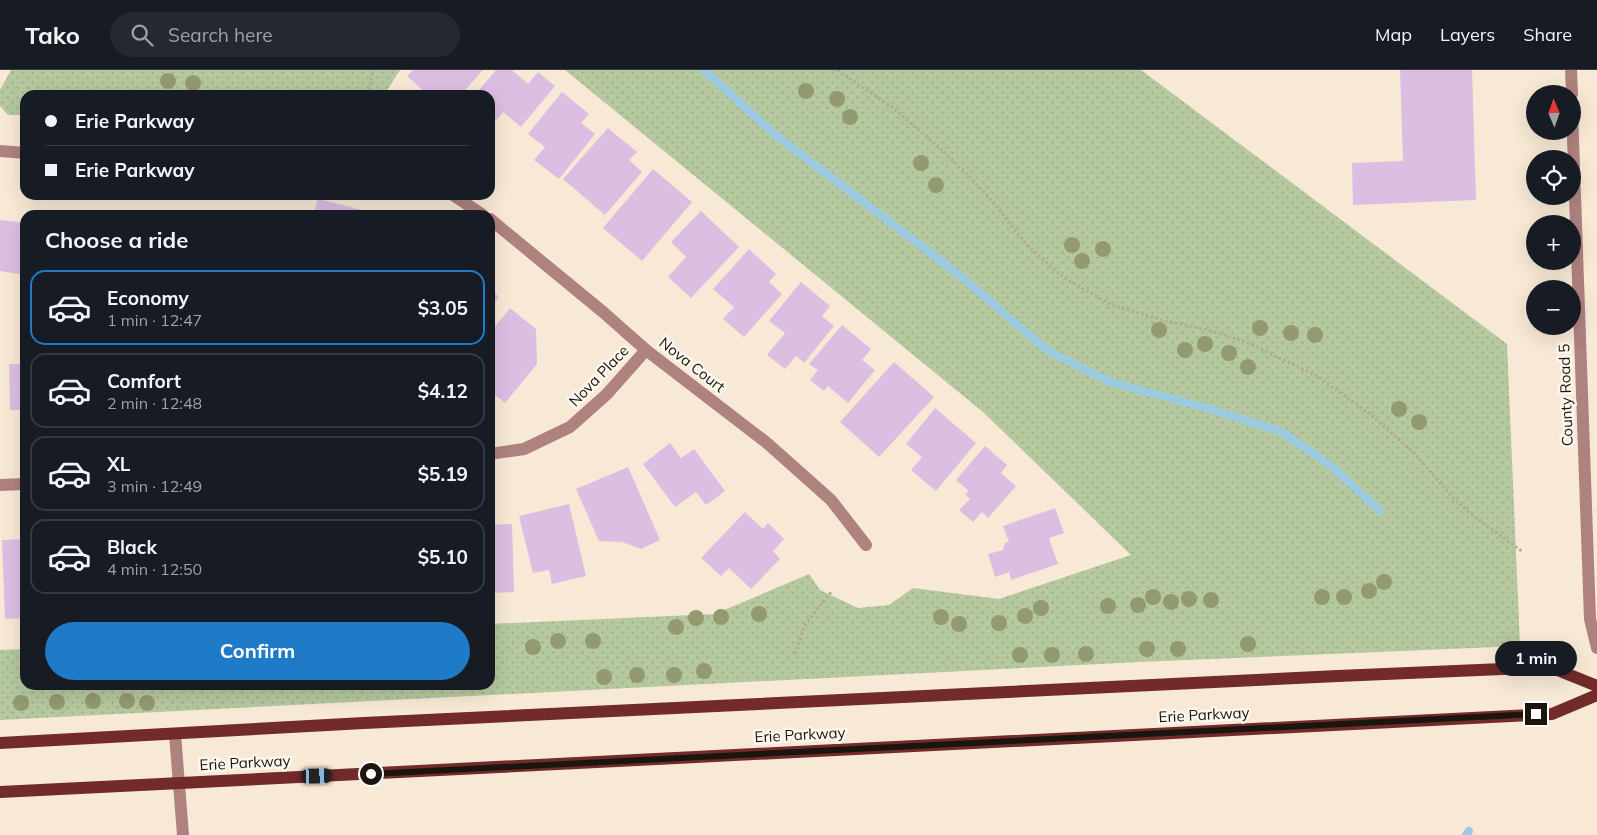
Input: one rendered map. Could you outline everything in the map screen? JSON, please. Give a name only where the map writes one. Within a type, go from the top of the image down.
[{"type":"main road","points":[[0,743],[1338,676],[1550,668],[1597,686]]},
{"type":"main road","name":"Erie Parkway","points":[[0,792],[1552,714],[1597,695]]},
{"type":"street","points":[[1571,70],[1572,85]]},
{"type":"street","name":"County Road 5","points":[[1573,140],[1590,619],[1597,648]]},
{"type":"street","points":[[0,151],[20,153]]},
{"type":"street","points":[[460,200],[476,210]]},
{"type":"street","name":"Nova Court","points":[[495,224],[603,312],[646,350],[767,443],[831,500],[866,545]]},
{"type":"street","name":"Nova Place","points":[[495,453],[524,449],[570,427],[607,394],[646,350]]},
{"type":"street","points":[[0,485],[20,484]]},
{"type":"street","points":[[175,734],[183,835]]},
{"type":"path","points":[[369,90],[373,70]]},
{"type":"path","points":[[837,70],[892,107],[942,150],[994,203],[1027,245],[1064,278],[1112,305],[1160,320],[1208,330],[1246,342],[1317,376],[1370,412],[1414,454],[1454,499],[1476,518],[1523,552]]},
{"type":"path","points":[[795,654],[805,625],[831,592]]},
{"type":"green space","points":[[11,70],[400,70],[387,90],[20,90],[20,115],[8,115],[0,106],[0,90]]},
{"type":"green space","points":[[565,70],[1141,70],[1507,344],[1520,646],[1139,662],[0,720],[0,650],[20,649],[20,690],[495,690],[495,624],[715,614],[809,574],[820,590],[858,608],[889,605],[913,588],[999,599],[1131,555],[983,412]]},
{"type":"building","points":[[413,70],[483,70],[465,90],[422,90],[407,76]]},
{"type":"building","points":[[496,70],[512,70],[528,84],[538,72],[555,86],[521,127],[503,112],[495,121],[495,90],[479,90]]},
{"type":"building","points":[[1400,70],[1472,70],[1476,200],[1353,205],[1352,163],[1403,161]]},
{"type":"building","points":[[562,92],[589,114],[581,123],[595,134],[559,179],[534,160],[545,147],[528,134]]},
{"type":"building","points":[[608,128],[637,152],[629,160],[642,172],[605,215],[563,179]]},
{"type":"building","points":[[653,169],[692,202],[642,261],[603,228]]},
{"type":"building","points":[[318,200],[322,200],[362,210],[315,210]]},
{"type":"building","points":[[701,211],[739,247],[691,298],[668,277],[686,257],[671,242]]},
{"type":"building","points":[[0,220],[20,222],[20,274],[0,271]]},
{"type":"building","points":[[749,249],[776,274],[769,282],[782,294],[744,337],[723,319],[734,307],[713,289]]},
{"type":"building","points":[[801,282],[830,306],[822,316],[834,326],[804,363],[796,356],[785,369],[767,355],[785,333],[769,321]]},
{"type":"building","points":[[495,293],[499,297],[495,302]]},
{"type":"building","points":[[510,308],[536,329],[537,364],[505,403],[495,395],[495,327]]},
{"type":"building","points":[[842,325],[871,349],[862,360],[875,370],[848,403],[828,386],[824,391],[810,380],[818,370],[809,364]]},
{"type":"building","points":[[894,362],[934,397],[879,457],[840,422]]},
{"type":"building","points":[[9,364],[20,364],[20,410],[10,410]]},
{"type":"building","points":[[935,408],[976,443],[936,491],[911,470],[922,457],[906,444]]},
{"type":"building","points":[[670,443],[681,458],[694,449],[725,491],[706,505],[696,492],[675,507],[643,464]]},
{"type":"building","points":[[985,446],[1007,465],[1001,473],[1016,486],[988,518],[982,512],[973,522],[959,510],[970,499],[965,494],[969,491],[956,480]]},
{"type":"building","points":[[628,467],[660,540],[641,549],[622,542],[599,541],[576,489]]},
{"type":"building","points":[[569,504],[586,576],[552,584],[549,570],[533,573],[519,516]]},
{"type":"building","points":[[1055,508],[1064,533],[1049,538],[1058,564],[1011,580],[1009,572],[995,577],[988,554],[1003,550],[1005,543],[1009,542],[1003,526]]},
{"type":"building","points":[[745,512],[763,529],[768,523],[784,539],[773,551],[780,559],[751,589],[729,568],[721,576],[701,558]]},
{"type":"building","points":[[512,524],[514,592],[495,593],[495,525]]},
{"type":"building","points":[[20,539],[20,618],[5,619],[2,540]]},
{"type":"waterway","points":[[704,70],[773,133],[958,274],[1047,350],[1110,382],[1210,409],[1282,432],[1330,465],[1380,511]]},
{"type":"waterway","points":[[1466,835],[1469,831]]},
{"type":"route","points":[[371,774],[1536,714]]}]
